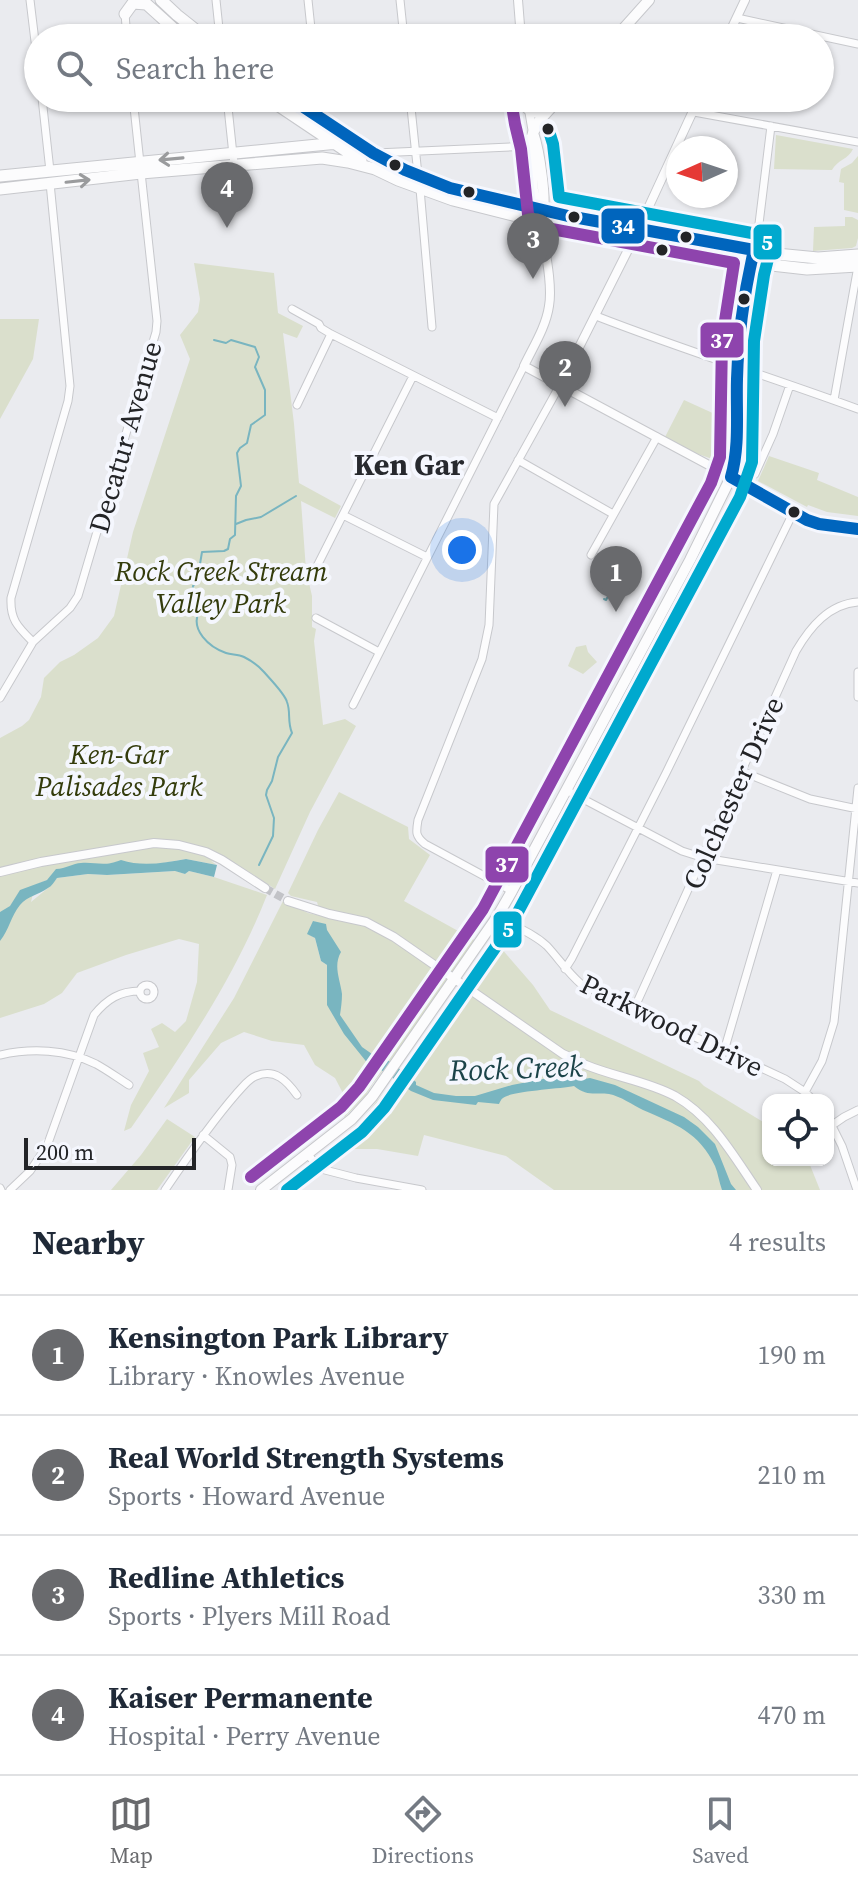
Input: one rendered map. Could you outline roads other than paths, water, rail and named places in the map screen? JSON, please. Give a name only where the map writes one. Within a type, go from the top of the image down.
[{"type":"main road","points":[[161,0],[189,24]]},
{"type":"main road","points":[[628,24],[649,0]]},
{"type":"main road","points":[[125,14],[133,3],[144,2],[168,24]]},
{"type":"main road","points":[[287,112],[375,169]]},
{"type":"main road","points":[[312,112],[373,153],[418,175],[450,188],[541,214],[601,229],[752,256],[818,258],[858,255]]},
{"type":"main road","points":[[533,112],[546,113],[533,133],[541,214]]},
{"type":"main road","points":[[0,189],[50,177],[233,159],[332,143],[373,153]]},
{"type":"main road","points":[[233,159],[322,158],[360,164],[420,189],[474,206],[541,214]]},
{"type":"main road","points":[[0,176],[50,177]]},
{"type":"main road","points":[[632,234],[667,234],[797,269],[858,266]]},
{"type":"main road","points":[[261,1190],[352,1119],[372,1097],[497,917],[690,560],[731,477],[736,460],[738,340],[752,256]]},
{"type":"street","points":[[30,0],[33,24]]},
{"type":"street","points":[[121,0],[126,24]]},
{"type":"street","points":[[216,0],[219,24]]},
{"type":"street","points":[[308,0],[311,24]]},
{"type":"street","points":[[400,0],[403,24]]},
{"type":"street","points":[[734,24],[745,0]]},
{"type":"street","points":[[517,1],[519,24]]},
{"type":"street","points":[[737,18],[765,24]]},
{"type":"street","points":[[834,39],[858,44]]},
{"type":"street","points":[[33,642],[13,619],[11,598],[70,386],[43,112]]},
{"type":"street","name":"Decatur Avenue","points":[[0,698],[33,642],[70,608],[82,586],[156,332],[134,112]]},
{"type":"street","points":[[228,112],[238,202]]},
{"type":"street","points":[[320,112],[321,118]]},
{"type":"street","points":[[412,112],[418,175]]},
{"type":"street","points":[[529,112],[533,133]]},
{"type":"street","points":[[512,891],[425,844],[415,833],[482,659],[489,625],[494,504],[556,382],[596,316],[632,234],[694,112],[858,142]]},
{"type":"street","points":[[752,256],[757,240],[771,126]]},
{"type":"street","points":[[373,153],[533,146]]},
{"type":"street","points":[[420,189],[432,327]]},
{"type":"street","points":[[353,705],[545,320],[550,299],[541,214]]},
{"type":"street","points":[[834,400],[854,319],[858,266]]},
{"type":"street","points":[[292,309],[331,334],[498,418]]},
{"type":"street","points":[[596,316],[858,409]]},
{"type":"street","points":[[297,405],[331,334]]},
{"type":"street","points":[[524,366],[793,513],[819,524],[858,529]]},
{"type":"street","points":[[312,576],[413,376]]},
{"type":"street","points":[[755,474],[790,385]]},
{"type":"street","points":[[591,555],[657,437]]},
{"type":"street","points":[[518,460],[613,514]]},
{"type":"street","points":[[565,969],[666,773],[793,513]]},
{"type":"street","points":[[343,515],[427,557]]},
{"type":"street","name":"Colchester Drive","points":[[634,1009],[796,651],[819,620],[845,604],[858,602]]},
{"type":"street","points":[[316,618],[379,652]]},
{"type":"street","points":[[858,672],[858,697]]},
{"type":"street","points":[[743,772],[810,799],[857,809]]},
{"type":"street","points":[[805,1092],[822,1061],[834,1022],[854,882],[858,788]]},
{"type":"street","points":[[566,790],[682,851],[704,858],[854,882]]},
{"type":"street","points":[[0,872],[154,843],[206,852],[265,888]]},
{"type":"street","points":[[724,1051],[777,870]]},
{"type":"street","points":[[288,901],[376,927],[413,949],[563,1054],[586,1065],[649,1085],[686,1103],[713,1127],[757,1190]]},
{"type":"street","name":"Parkwood Drive","points":[[497,917],[545,944],[581,984],[785,1079],[805,1092]]},
{"type":"street","points":[[10,1190],[30,1171],[47,1146],[90,1024],[101,1006],[119,994],[140,991]]},
{"type":"street","points":[[0,1055],[34,1050],[78,1057],[96,1064],[129,1085]]},
{"type":"street","points":[[165,1190],[203,1135],[251,1079],[272,1074],[281,1077],[297,1095]]},
{"type":"street","points":[[834,1122],[858,1110]]},
{"type":"street","points":[[834,1131],[857,1190]]},
{"type":"street","points":[[203,1135],[230,1157],[232,1165],[228,1190]]},
{"type":"street","points":[[307,1153],[321,1168],[422,1190]]},
{"type":"street","points":[[354,1190],[356,1178]]},
{"type":"water","points":[[186,859],[217,865],[214,877],[175,871],[57,878],[49,887],[20,905],[0,941],[0,912],[10,906],[20,890],[47,880],[56,869],[81,863],[105,864],[121,860],[153,864]]},
{"type":"water","points":[[313,921],[326,924],[341,952],[337,967],[342,994],[340,1015],[362,1047],[391,1062],[416,1085],[434,1093],[475,1096],[569,1074],[578,1080],[590,1078],[615,1085],[684,1117],[698,1127],[715,1144],[736,1190],[722,1190],[709,1154],[694,1137],[613,1095],[587,1093],[574,1086],[515,1094],[503,1098],[499,1104],[433,1100],[411,1091],[374,1065],[369,1065],[344,1034],[327,1005],[327,965],[321,961],[315,938],[307,934]]},
{"type":"waterway","points":[[214,340],[226,343],[231,340],[255,347],[259,357],[255,367],[265,390],[265,415],[251,425],[247,443],[237,453],[241,486],[236,496],[235,535],[230,539],[228,549],[202,552],[192,595],[199,611],[197,625],[203,637],[220,650],[242,656],[257,665],[280,691],[288,706],[292,733],[278,757],[267,790],[274,818],[273,836],[259,865]]},
{"type":"waterway","points":[[236,524],[261,517],[296,496]]},
{"type":"waterway","points":[[604,599],[619,576]]},
{"type":"tunnel","points":[[265,888],[288,901]]},
{"type":"place","name":"Kaiser Permanente","points":[[227,228]]},
{"type":"place","name":"Redline Athletics","points":[[533,279]]},
{"type":"place","name":"Real World Strength Systems","points":[[565,407]]},
{"type":"place","name":"Kensington Park Library","points":[[616,612]]},
{"type":"district","name":"Ken Gar","points":[[409,464]]},
{"type":"park label","name":"Rock Creek Stream Valley Park","points":[[221,587]]},
{"type":"park label","name":"Ken-Gar Palisades Park","points":[[119,770]]},
{"type":"water label","name":"Rock Creek","points":[[516,1068]]}]
